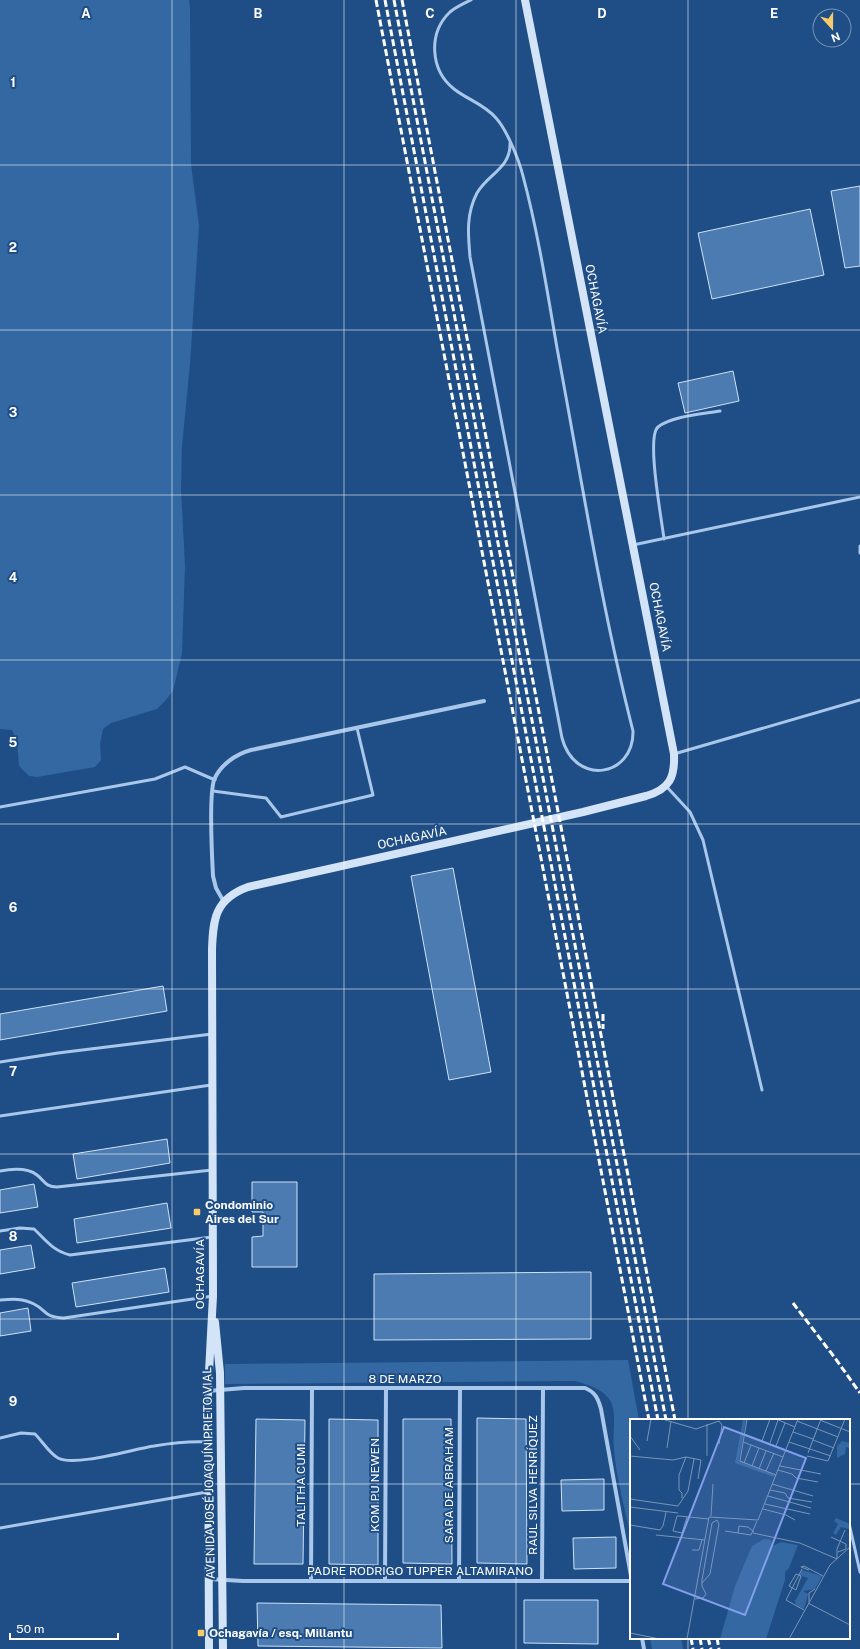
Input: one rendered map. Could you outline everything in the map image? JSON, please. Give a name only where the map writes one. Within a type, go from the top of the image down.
[{"type":"main road","name":"OCHAGAVÍA","points":[[209,1649],[208,1391],[213,1296],[213,924],[217,913],[224,902],[231,895],[248,887],[582,812],[654,794],[666,786],[674,769],[674,754],[525,0]]},
{"type":"main road","name":"AVENIDA JOSÉ JOAQUÍN PRIETO VIAL","points":[[213,1296],[221,1390],[223,1649]]},
{"type":"street","points":[[224,902],[216,888],[213,876],[212,791],[215,780],[227,764],[244,752],[484,701]]},
{"type":"street","name":"8 DE MARZO","points":[[208,1391],[585,1388],[593,1391],[598,1398],[630,1571]]},
{"type":"street","name":"TALITHA CUMI","points":[[311,1581],[312,1389]]},
{"type":"street","name":"KOM PU NEWEN","points":[[385,1581],[386,1389]]},
{"type":"street","name":"SARA DE ABRAHAM","points":[[459,1581],[460,1389]]},
{"type":"street","name":"RAUL SILVA HENRÍQUEZ","points":[[542,1581],[543,1389]]},
{"type":"street","name":"PADRE RODRIGO TUPPER ALTAMIRANO","points":[[209,1579],[244,1581],[630,1581]]},
{"type":"street","points":[[642,1639],[644,1649]]},
{"type":"lane","points":[[470,0],[456,7],[448,14],[438,30],[434,48],[437,67],[453,89],[490,111],[503,127],[519,163],[527,195],[546,283],[606,609],[633,731],[632,745],[625,757],[613,766],[598,770],[589,770],[574,762],[566,751],[562,738],[470,257],[468,228],[469,212],[478,192],[505,163],[508,157],[510,143]]},
{"type":"lane","points":[[664,539],[652,452],[653,435],[656,428],[668,422],[720,411]]},
{"type":"lane","points":[[633,545],[860,498]]},
{"type":"lane","points":[[860,546],[860,553]]},
{"type":"lane","points":[[674,754],[860,700]]},
{"type":"lane","points":[[212,791],[266,798],[281,817],[373,795],[357,728]]},
{"type":"lane","points":[[0,807],[155,780],[185,766],[215,780]]},
{"type":"lane","points":[[666,786],[690,812],[703,840],[762,1090]]},
{"type":"lane","points":[[0,1062],[58,1053],[212,1034]]},
{"type":"lane","points":[[0,1116],[213,1085]]},
{"type":"lane","points":[[0,1171],[29,1171],[38,1175],[44,1184],[50,1187],[57,1187],[212,1170]]},
{"type":"lane","points":[[0,1231],[20,1228],[34,1229],[50,1246],[59,1252],[70,1255],[212,1237]]},
{"type":"lane","points":[[0,1300],[18,1299],[35,1304],[45,1314],[64,1318],[213,1296]]},
{"type":"lane","points":[[0,1438],[21,1434],[35,1434],[57,1458],[66,1461],[84,1460],[154,1446],[192,1441],[208,1442]]},
{"type":"lane","points":[[0,1528],[208,1492]]},
{"type":"lane","points":[[850,1527],[860,1572]]},
{"type":"shaded area","points":[[0,0],[189,0],[190,8],[191,164],[199,226],[190,364],[182,446],[181,489],[185,566],[182,653],[173,691],[157,709],[111,723],[103,729],[100,744],[101,760],[95,767],[37,777],[29,776],[19,766],[17,741],[12,730],[0,729]]},
{"type":"shaded area","points":[[628,1360],[639,1419],[630,1419],[630,1533],[615,1459],[613,1407],[611,1402],[604,1394],[591,1386],[575,1381],[225,1384],[225,1364]]},
{"type":"shaded area","points":[[650,1639],[681,1639],[683,1649],[652,1649]]},
{"type":"building","points":[[860,186],[860,266],[845,268],[831,191]]},
{"type":"building","points":[[810,209],[824,275],[712,299],[698,233]]},
{"type":"building","points":[[733,371],[739,401],[685,413],[678,383]]},
{"type":"building","points":[[453,868],[491,1072],[449,1080],[411,876]]},
{"type":"building","points":[[163,986],[167,1011],[0,1040],[0,1014]]},
{"type":"building","points":[[167,1139],[170,1163],[77,1179],[73,1154]]},
{"type":"building","points":[[252,1182],[297,1182],[297,1267],[252,1267],[252,1237],[263,1236],[263,1212],[252,1212]]},
{"type":"building","points":[[34,1184],[38,1207],[0,1213],[0,1190]]},
{"type":"building","points":[[167,1203],[171,1228],[77,1243],[74,1219]]},
{"type":"building","points":[[31,1245],[35,1268],[0,1274],[0,1250]]},
{"type":"building","points":[[165,1268],[169,1292],[76,1307],[72,1283]]},
{"type":"building","points":[[591,1272],[591,1339],[374,1340],[374,1274]]},
{"type":"building","points":[[28,1308],[31,1331],[0,1336],[0,1313]]},
{"type":"building","points":[[477,1418],[526,1419],[527,1564],[477,1563]]},
{"type":"building","points":[[256,1419],[305,1420],[303,1564],[254,1564]]},
{"type":"building","points":[[329,1419],[378,1420],[378,1565],[329,1564]]},
{"type":"building","points":[[403,1419],[451,1419],[452,1564],[403,1563]]},
{"type":"building","points":[[604,1479],[604,1510],[562,1511],[561,1480]]},
{"type":"building","points":[[616,1537],[616,1568],[574,1569],[573,1538]]},
{"type":"building","points":[[524,1600],[598,1600],[598,1644],[524,1643]]},
{"type":"building","points":[[257,1603],[441,1605],[442,1648],[258,1646]]},
{"type":"railway","points":[[376,0],[649,1419]]},
{"type":"railway","points":[[385,0],[658,1419]]},
{"type":"railway","points":[[394,0],[666,1419]]},
{"type":"railway","points":[[402,0],[675,1419]]},
{"type":"railway","points":[[603,1014],[603,1029]]},
{"type":"railway","points":[[793,1303],[860,1393]]},
{"type":"railway","points":[[691,1639],[693,1649]]},
{"type":"railway","points":[[700,1639],[702,1649]]},
{"type":"railway","points":[[708,1639],[711,1649]]},
{"type":"railway","points":[[717,1639],[719,1649]]},
{"type":"place","name":"Condominio Aires del Sur","points":[[197,1212]]},
{"type":"place","name":"Ochagavía / esq. Millantu","points":[[201,1633]]}]
